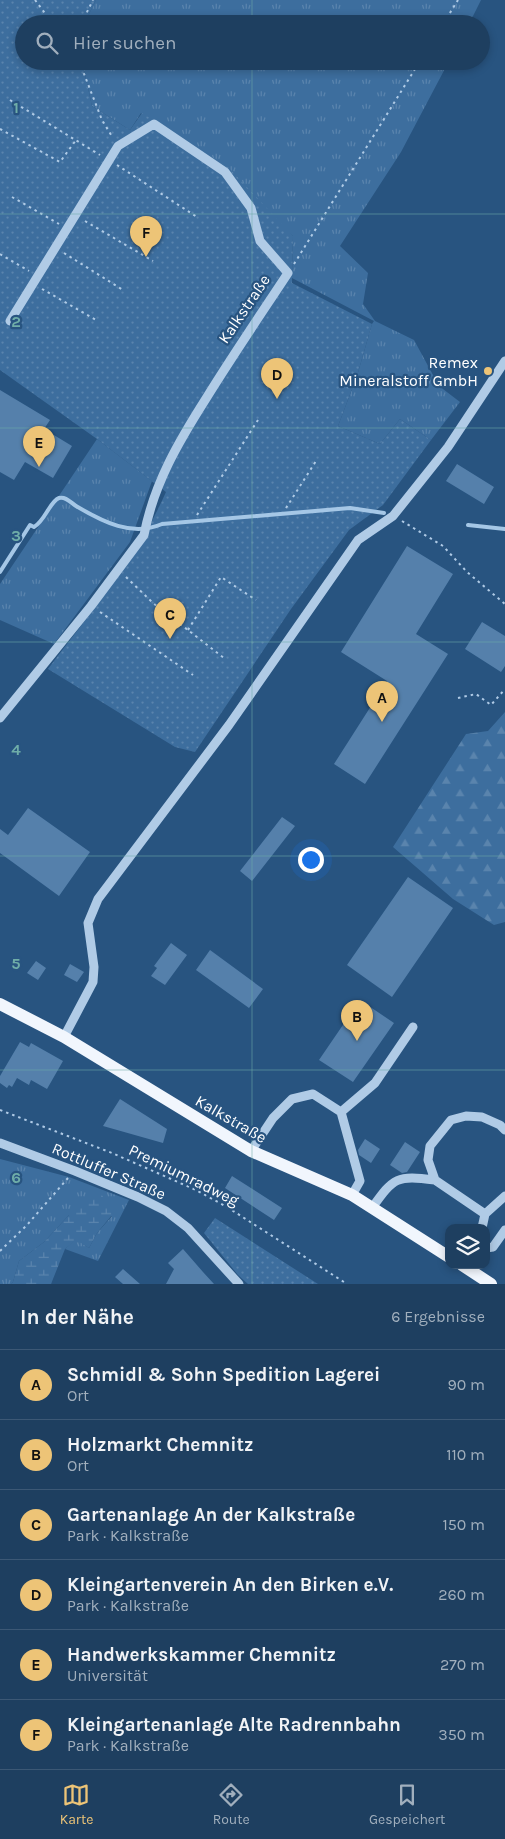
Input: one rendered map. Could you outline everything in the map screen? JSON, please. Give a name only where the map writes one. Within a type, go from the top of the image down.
[{"type":"main road","name":"Kalkstraße","points":[[0,1004],[64,1037],[251,1151],[352,1195],[445,1254]]},
{"type":"main road","points":[[469,1269],[491,1284]]},
{"type":"street","name":"Kalkstraße","points":[[0,718],[91,606],[144,534],[146,521],[165,469],[188,427],[288,273],[260,240],[251,208],[225,172],[154,124],[118,146],[10,321]]},
{"type":"street","points":[[64,1037],[93,982],[94,967],[88,923],[98,899],[224,732],[358,540],[393,516],[448,447],[505,361]]},
{"type":"street","points":[[341,1112],[375,1084],[413,1027]]},
{"type":"street","points":[[251,1151],[273,1118],[292,1099],[314,1094],[341,1112],[360,1181],[352,1195]]},
{"type":"street","points":[[435,1180],[428,1160],[430,1146],[451,1120],[466,1116],[482,1116],[500,1125],[505,1130]]},
{"type":"street","name":"Rottluffer Straße","points":[[0,1143],[138,1197],[166,1211],[188,1228],[239,1284]]},
{"type":"street","points":[[372,1208],[389,1184],[396,1180],[418,1178],[435,1180],[485,1214]]},
{"type":"street","points":[[483,1224],[485,1214],[505,1196]]},
{"type":"street","points":[[490,1247],[493,1247],[505,1230]]},
{"type":"path","points":[[35,0],[46,15]]},
{"type":"path","points":[[86,15],[93,0]]},
{"type":"path","points":[[449,15],[458,0]]},
{"type":"path","points":[[83,70],[102,120],[118,146]]},
{"type":"path","points":[[288,273],[414,70]]},
{"type":"path","points":[[10,100],[109,160],[197,217]]},
{"type":"path","points":[[0,129],[60,162],[76,140]]},
{"type":"path","points":[[12,197],[68,229]]},
{"type":"path","points":[[76,216],[153,261]]},
{"type":"path","points":[[56,248],[123,290]]},
{"type":"path","points":[[0,254],[98,321]]},
{"type":"path","points":[[196,515],[258,420]]},
{"type":"path","points":[[286,508],[316,461]]},
{"type":"path","points":[[393,516],[443,546],[467,572],[505,604]]},
{"type":"path","points":[[118,570],[154,603],[224,658]]},
{"type":"path","points":[[188,630],[221,577],[256,600]]},
{"type":"path","points":[[91,606],[193,675]]},
{"type":"path","points":[[458,698],[476,694],[491,705],[505,688]]},
{"type":"path","name":"Premiumradweg","points":[[0,1110],[112,1153],[196,1190],[227,1207],[347,1284]]},
{"type":"path","points":[[0,1252],[27,1225],[74,1171]]},
{"type":"green space","points":[[0,0],[96,0],[88,15],[15,15],[15,70],[84,70],[92,106],[130,130],[142,113],[229,168],[293,236],[292,283],[372,324],[357,376],[338,426],[380,444],[400,419],[431,440],[383,505],[349,530],[291,609],[195,752],[175,747],[48,669],[127,562],[166,492],[97,439],[0,370]]},
{"type":"green space","points":[[96,0],[481,0],[474,15],[88,15]]},
{"type":"green space","points":[[84,70],[444,70],[401,152],[340,246],[368,273],[363,304],[375,321],[414,340],[439,386],[460,402],[431,440],[400,419],[380,444],[338,426],[357,376],[374,321],[292,278],[293,236],[141,113],[130,130],[92,106]]},
{"type":"green space","points":[[97,439],[152,481],[130,542],[54,644],[0,620],[0,584]]},
{"type":"green space","points":[[505,712],[505,922],[494,925],[453,899],[393,847],[466,734],[488,731]]},
{"type":"green space","points":[[0,1159],[69,1177],[129,1200],[98,1261],[65,1249],[76,1239],[89,1248],[97,1233],[112,1216],[69,1215],[44,1242],[19,1261],[11,1284],[0,1284]]},
{"type":"green space","points":[[102,1195],[112,1215],[97,1233],[89,1248],[76,1240],[65,1249],[51,1284],[11,1284],[19,1261],[44,1242],[69,1215],[84,1204]]},
{"type":"green space","points":[[215,1218],[318,1284],[248,1284],[238,1275],[204,1233]]},
{"type":"building","points":[[0,390],[50,420],[44,429],[72,446],[53,478],[25,462],[14,480],[0,472]]},
{"type":"building","points":[[457,464],[494,487],[484,504],[446,481]]},
{"type":"building","points":[[407,546],[453,574],[416,634],[448,654],[365,784],[334,764],[387,681],[341,652]]},
{"type":"building","points":[[482,622],[505,636],[505,666],[501,672],[465,649]]},
{"type":"building","points":[[28,808],[90,852],[59,896],[0,853],[0,829],[8,835]]},
{"type":"building","points":[[282,817],[295,826],[252,881],[240,871]]},
{"type":"building","points":[[408,877],[453,908],[392,997],[347,965]]},
{"type":"building","points":[[171,943],[187,955],[165,985],[151,976],[157,968],[154,966]]},
{"type":"building","points":[[210,950],[263,989],[249,1008],[196,970]]},
{"type":"building","points":[[36,961],[46,968],[38,980],[27,973]]},
{"type":"building","points":[[70,964],[84,972],[77,982],[64,975]]},
{"type":"building","points":[[360,1000],[394,1023],[353,1082],[319,1060]]},
{"type":"building","points":[[20,1042],[29,1047],[31,1043],[63,1061],[47,1089],[31,1080],[29,1085],[17,1078],[12,1087],[9,1085],[7,1088],[0,1083],[0,1076]]},
{"type":"building","points":[[120,1099],[167,1129],[163,1143],[103,1126]]},
{"type":"building","points":[[365,1139],[380,1149],[371,1163],[359,1155],[358,1150]]},
{"type":"building","points":[[405,1142],[420,1152],[407,1172],[402,1173],[390,1165]]},
{"type":"building","points":[[232,1176],[282,1208],[274,1220],[225,1188]]},
{"type":"building","points":[[183,1249],[214,1284],[166,1284],[174,1269],[168,1263]]},
{"type":"building","points":[[123,1269],[140,1284],[123,1284],[115,1277]]},
{"type":"waterway","points":[[0,572],[30,525],[34,527],[38,524],[53,503],[59,498],[66,499],[86,512],[107,522],[118,526],[140,529],[162,524],[350,508],[384,513]]},
{"type":"waterway","points":[[468,525],[505,529]]},
{"type":"place","name":"Kleingartenanlage Alte Radrennbahn","points":[[146,257]]},
{"type":"place","name":"Remex Mineralstoff GmbH","points":[[488,371]]},
{"type":"place","name":"Kleingartenverein An den Birken e.V.","points":[[277,399]]},
{"type":"place","name":"Handwerkskammer Chemnitz","points":[[39,467]]},
{"type":"place","name":"Gartenanlage An der Kalkstraße","points":[[170,639]]},
{"type":"place","name":"Schmidl & Sohn Spedition Lagerei","points":[[382,722]]},
{"type":"place","name":"Holzmarkt Chemnitz","points":[[357,1041]]}]
